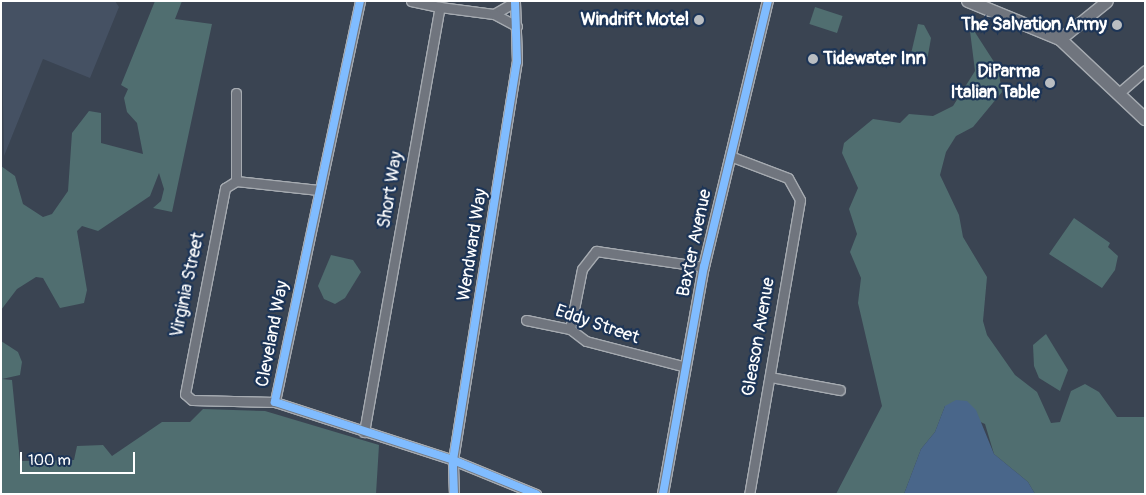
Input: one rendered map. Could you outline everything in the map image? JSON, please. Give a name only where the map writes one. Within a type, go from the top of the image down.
[{"type":"main road","points":[[968,1],[1060,39],[1120,92],[1145,119]]},
{"type":"main road","points":[[1060,39],[1107,1]]},
{"type":"street","name":"Cleveland Way","points":[[360,1],[275,402],[453,460],[536,494]]},
{"type":"street","points":[[410,1],[494,14],[517,26]]},
{"type":"street","name":"Baxter Avenue","points":[[663,494],[704,267],[768,1]]},
{"type":"street","points":[[494,14],[515,2]]},
{"type":"street","name":"Wendward Way","points":[[454,494],[453,460],[511,104],[517,26],[515,2]]},
{"type":"street","name":"Short Way","points":[[364,432],[440,7]]},
{"type":"street","points":[[1120,92],[1145,70]]},
{"type":"street","points":[[236,93],[236,181],[319,190]]},
{"type":"street","name":"Gleason Avenue","points":[[730,156],[777,173],[796,187],[800,200],[749,494]]},
{"type":"street","name":"Virginia Street","points":[[236,181],[225,188],[185,394],[192,400],[275,402]]},
{"type":"street","points":[[570,329],[582,270],[596,252],[704,267]]},
{"type":"street","name":"Eddy Street","points":[[526,320],[570,329],[586,341],[686,367]]},
{"type":"street","points":[[770,377],[840,390]]},
{"type":"shaded area","points":[[1,1],[115,1],[119,7],[90,78],[43,59],[4,156]]},
{"type":"green space","points":[[155,1],[182,1],[175,19],[212,24],[172,212],[153,208],[161,201],[164,189],[159,173],[150,196],[98,231],[82,226],[77,231],[87,290],[84,303],[60,308],[43,278],[36,277],[17,289],[1,310],[1,166],[15,176],[23,204],[43,217],[52,214],[68,191],[72,133],[89,111],[101,113],[101,143],[143,154],[137,123],[127,112],[124,98],[128,89],[121,85]]},
{"type":"green space","points":[[815,7],[843,16],[837,33],[809,24]]},
{"type":"green space","points":[[969,23],[998,68],[1002,92],[973,127],[956,136],[946,152],[940,175],[959,215],[963,237],[987,277],[983,321],[987,335],[1015,375],[1037,392],[1051,423],[1060,422],[1071,391],[1085,384],[1099,392],[1117,417],[1145,417],[1145,494],[1035,494],[1028,482],[994,454],[985,424],[945,406],[935,432],[921,449],[904,494],[836,494],[882,406],[858,303],[861,278],[850,252],[857,234],[849,209],[858,188],[842,153],[844,143],[873,119],[900,123],[909,114],[933,116],[953,106],[975,71]]},
{"type":"green space","points":[[918,24],[924,25],[931,38],[927,61],[920,65],[910,58]]},
{"type":"green space","points":[[1074,218],[1110,243],[1108,247],[1118,256],[1115,270],[1102,288],[1049,254]]},
{"type":"green space","points":[[331,255],[353,260],[361,272],[345,298],[335,304],[324,299],[318,286]]},
{"type":"green space","points":[[1046,334],[1068,370],[1060,391],[1039,378],[1034,366],[1033,345]]},
{"type":"green space","points":[[1,341],[18,352],[22,362],[20,375],[2,379],[12,380],[20,461],[74,460],[77,446],[103,445],[112,456],[162,422],[190,422],[203,409],[265,411],[379,445],[376,494],[1,494]]},
{"type":"water","points":[[956,400],[967,401],[976,410],[994,454],[1028,482],[1035,494],[904,494],[921,449],[935,432],[945,406]]},
{"type":"cycle path","points":[[360,1],[275,402],[453,460],[536,494]]},
{"type":"cycle path","points":[[454,494],[453,460],[517,62],[515,1]]},
{"type":"cycle path","points":[[663,494],[704,267],[768,1]]},
{"type":"place","name":"Windrift Motel","points":[[699,20]]},
{"type":"place","name":"The Salvation Army","points":[[1117,25]]},
{"type":"place","name":"Tidewater Inn","points":[[813,59]]},
{"type":"place","name":"DiParma Italian Table","points":[[1050,83]]}]
